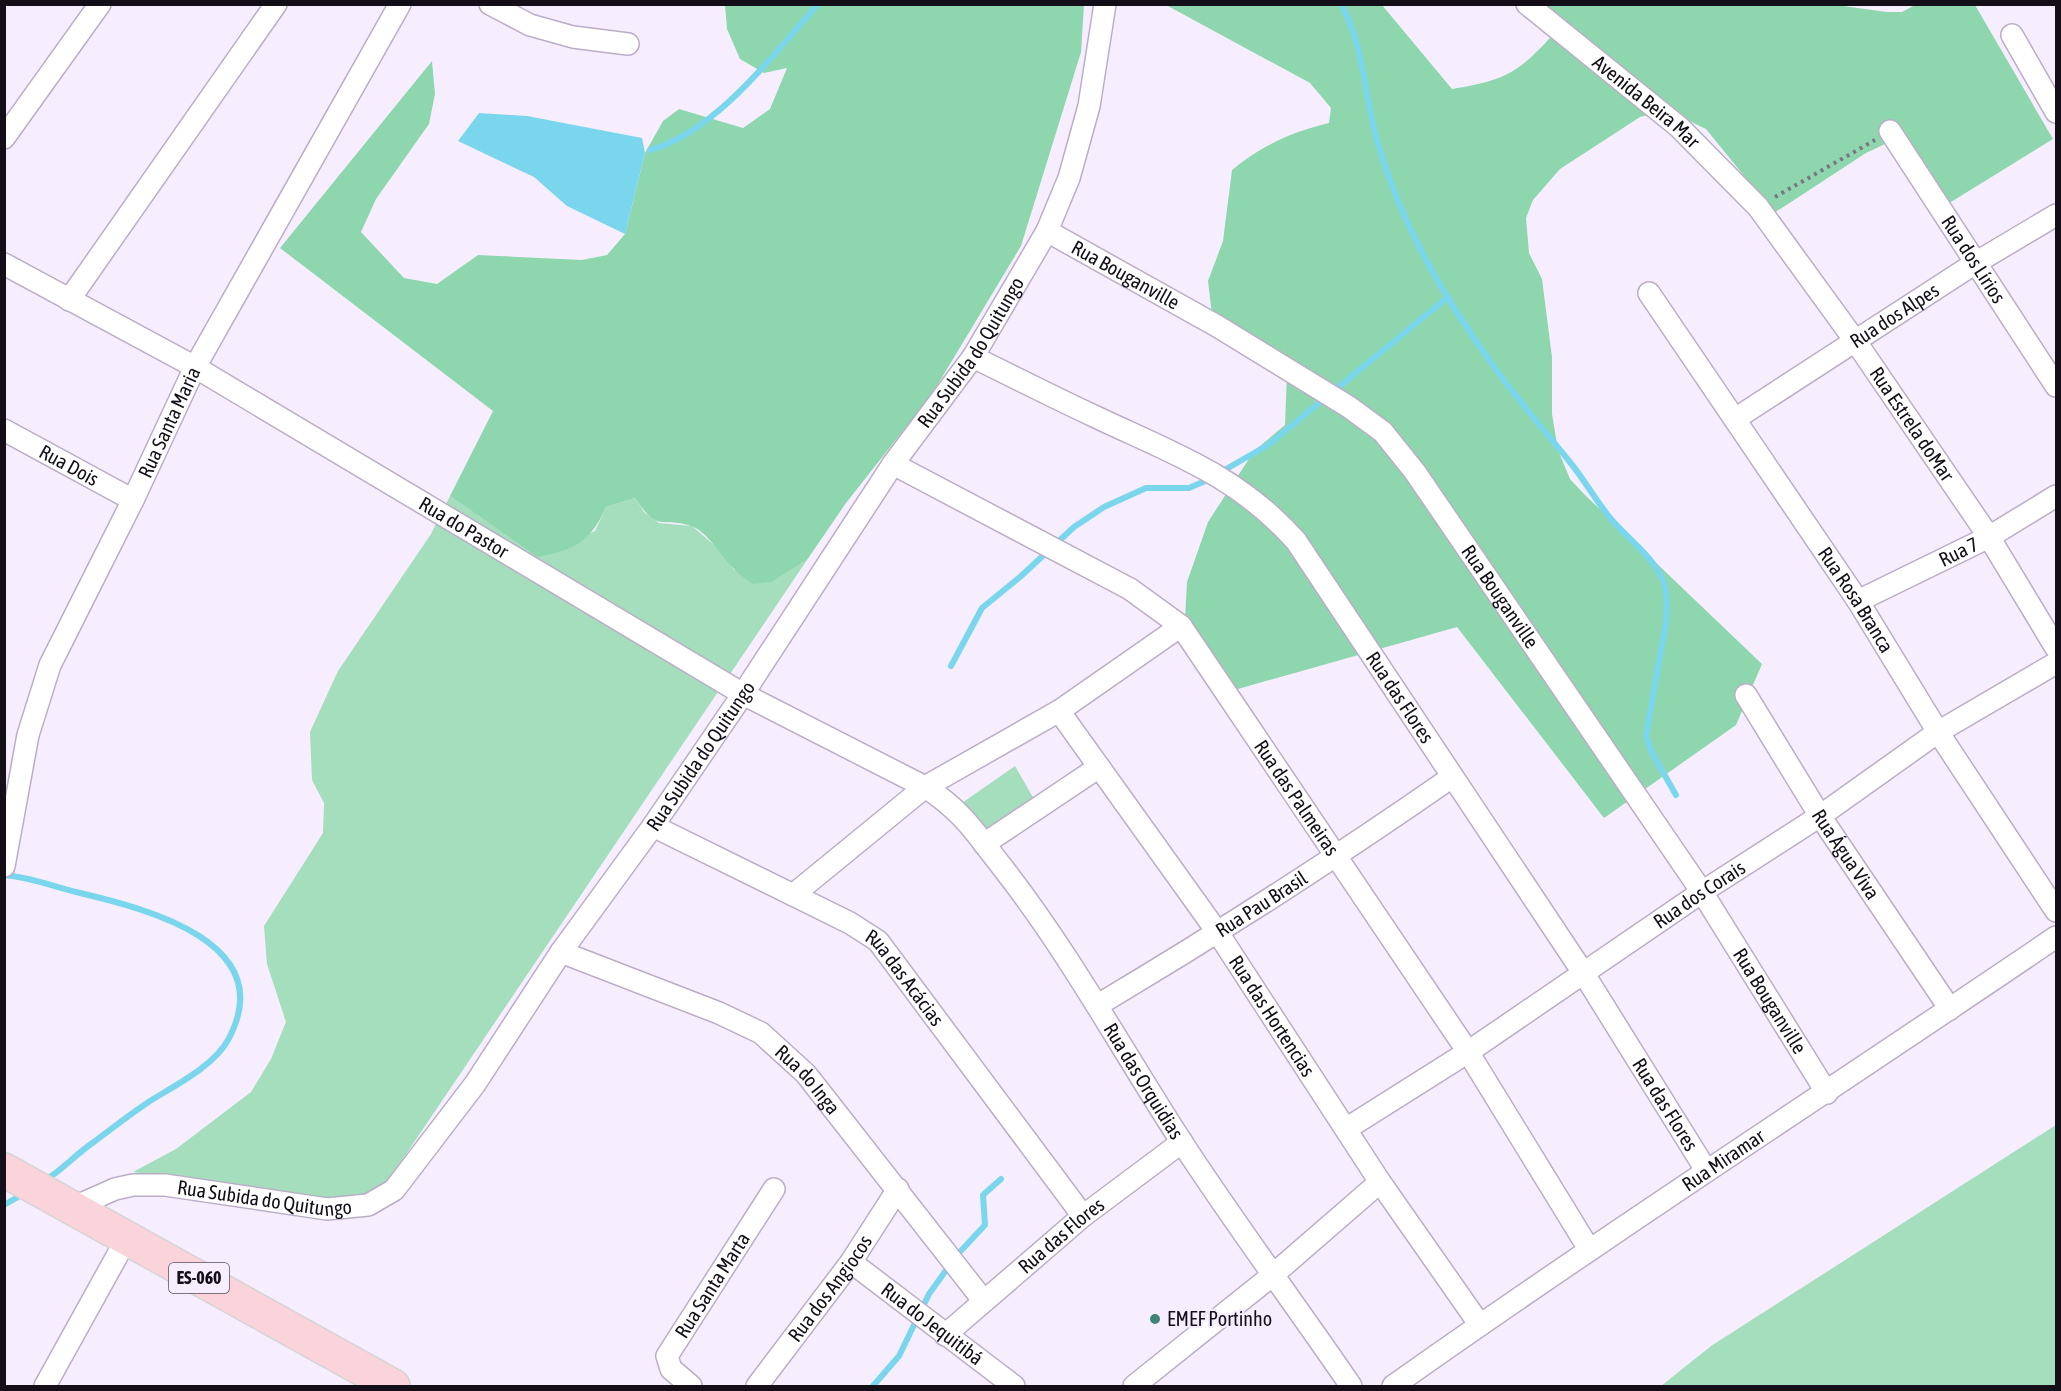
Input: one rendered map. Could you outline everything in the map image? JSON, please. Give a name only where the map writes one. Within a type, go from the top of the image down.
[{"type":"main road","name":"ES-060","points":[[4,1170],[393,1386]]},
{"type":"street","points":[[4,138],[100,4]]},
{"type":"street","points":[[69,300],[276,4]]},
{"type":"street","name":"Rua Santa Maria","points":[[4,866],[28,735],[50,666],[133,500],[195,367],[400,4]]},
{"type":"street","points":[[490,4],[530,25],[562,34],[628,44]]},
{"type":"street","name":"Rua Subida do Quitungo","points":[[72,1208],[115,1189],[133,1185],[165,1185],[327,1209],[368,1205],[394,1190],[417,1164],[475,1084],[561,952],[653,826],[743,694],[893,464],[973,357],[1047,231],[1069,178],[1089,106],[1105,4]]},
{"type":"street","name":"Avenida Beira Mar","points":[[1527,4],[1679,127],[1758,207]]},
{"type":"street","points":[[2012,35],[2056,112]]},
{"type":"street","name":"Rua dos Lírios","points":[[1890,131],[2056,386]]},
{"type":"street","name":"Rua Estrela doMar","points":[[1758,207],[1856,342],[1989,537],[2056,648]]},
{"type":"street","name":"Rua dos Alpes","points":[[1735,419],[1977,262],[2056,214]]},
{"type":"street","name":"Rua Bouganville","points":[[1047,231],[1217,326],[1349,407],[1383,432],[1415,471],[1702,892],[1827,1093]]},
{"type":"street","name":"Rua do Pastor","points":[[4,264],[195,367],[743,694],[925,787]]},
{"type":"street","name":"Rua Rosa Branca","points":[[1649,293],[1858,601],[1938,732],[2056,911]]},
{"type":"street","name":"Rua das Flores","points":[[973,357],[1199,463],[1246,493],[1273,515],[1296,541],[1584,974],[1706,1170]]},
{"type":"street","name":"Rua Dois","points":[[4,430],[133,500]]},
{"type":"street","name":"Rua das Palmeiras","points":[[893,464],[1130,589],[1181,626],[1335,858],[1468,1052],[1589,1250]]},
{"type":"street","name":"Rua 7","points":[[1858,601],[1989,537],[2056,496]]},
{"type":"street","points":[[793,895],[925,787],[1059,711],[1181,626]]},
{"type":"street","name":"Rua dos Corais","points":[[1346,1130],[1468,1052],[1702,892],[1820,816],[1938,732],[2056,663]]},
{"type":"street","name":"Rua Água Viva","points":[[1746,695],[1820,816],[1950,1009]]},
{"type":"street","name":"Rua das Hortencias","points":[[1059,711],[1218,933],[1380,1182],[1480,1325]]},
{"type":"street","points":[[984,844],[1099,767]]},
{"type":"street","name":"Rua Pau Brasil","points":[[1098,1005],[1218,933],[1335,858],[1452,777]]},
{"type":"street","name":"Rua das Orquidias","points":[[925,787],[951,804],[967,819],[1029,902],[1098,1005],[1182,1142],[1351,1386]]},
{"type":"street","name":"Rua das Acácias","points":[[653,826],[850,923],[878,940],[1083,1216]]},
{"type":"street","name":"Rua Miramar","points":[[1393,1386],[1706,1170],[1827,1093],[2056,937]]},
{"type":"street","name":"Rua do Inga","points":[[561,952],[719,1013],[761,1033],[806,1074],[983,1300]]},
{"type":"street","name":"Rua das Flores","points":[[945,1335],[1083,1216],[1182,1142]]},
{"type":"street","points":[[1144,1384],[1380,1182]]},
{"type":"street","name":"Rua Santa Marta","points":[[687,1384],[671,1370],[667,1356],[774,1189]]},
{"type":"street","name":"Rua dos Angiocos","points":[[757,1386],[851,1262],[898,1189]]},
{"type":"street","points":[[45,1386],[127,1238]]},
{"type":"street","name":"Rua do Jequitibá","points":[[851,1262],[1014,1386]]},
{"type":"path","points":[[1758,207],[1890,131]]},
{"type":"green space","points":[[1829,4],[1887,12],[1902,12],[1915,5],[1975,5],[2053,139],[1938,210],[1887,143],[1866,153],[1774,213],[1706,129],[1666,110],[1640,117],[1560,169],[1533,200],[1526,218],[1529,253],[1542,279],[1552,357],[1552,414],[1558,450],[1570,479],[1762,664],[1736,725],[1604,818],[1457,627],[1226,694],[1185,619],[1187,582],[1208,522],[1254,451],[1285,425],[1287,373],[1260,339],[1214,332],[1208,281],[1223,241],[1232,170],[1278,140],[1329,123],[1331,108],[1310,83],[1166,5],[1382,5],[1452,89],[1472,86],[1501,77],[1513,71],[1534,54],[1559,28],[1542,5]]},
{"type":"green space","points":[[725,5],[1084,5],[1081,52],[1021,246],[932,394],[846,503],[807,560],[772,582],[753,584],[736,571],[703,533],[681,523],[655,520],[635,498],[606,507],[594,529],[571,548],[537,557],[450,496],[493,411],[280,248],[432,61],[435,94],[429,124],[376,199],[361,232],[404,278],[437,284],[478,255],[582,260],[607,255],[625,234],[645,153],[663,121],[679,109],[743,128],[770,109],[787,68],[764,73],[740,59],[727,29]]},
{"type":"green space","points":[[450,496],[537,557],[595,531],[606,507],[635,498],[644,512],[659,523],[692,526],[720,550],[734,570],[772,582],[807,560],[369,1209],[133,1172],[176,1149],[251,1092],[271,1059],[286,1022],[267,964],[264,926],[323,833],[324,803],[312,780],[310,732],[338,671],[431,534]]},
{"type":"green space","points":[[1015,766],[1034,799],[981,837],[959,805]]},
{"type":"green space","points":[[2056,1125],[2056,1386],[1661,1386],[1711,1346]]},
{"type":"water","points":[[479,113],[527,116],[642,138],[645,153],[625,234],[567,206],[534,177],[458,141]]},
{"type":"waterway","points":[[650,150],[674,141],[698,127],[721,109],[763,67],[818,4]]},
{"type":"waterway","points":[[1341,4],[1360,55],[1373,126],[1388,175],[1412,233],[1442,289],[1504,380],[1611,519],[1645,554],[1662,578],[1666,594],[1666,622],[1646,735],[1651,751],[1676,795]]},
{"type":"waterway","points":[[1221,472],[1268,445],[1448,297]]},
{"type":"waterway","points":[[951,666],[982,608],[1020,577],[1074,527],[1104,507],[1146,488],[1189,488],[1212,478]]},
{"type":"waterway","points":[[4,875],[33,880],[108,900],[171,921],[199,936],[222,955],[237,978],[240,1006],[228,1040],[222,1049],[193,1075],[127,1117],[44,1181]]},
{"type":"waterway","points":[[873,1386],[899,1356],[929,1294],[957,1255],[985,1225],[983,1195],[1001,1179]]},
{"type":"waterway","points":[[4,1205],[23,1194]]},
{"type":"place","name":"EMEF Portinho","points":[[1155,1319]]}]
